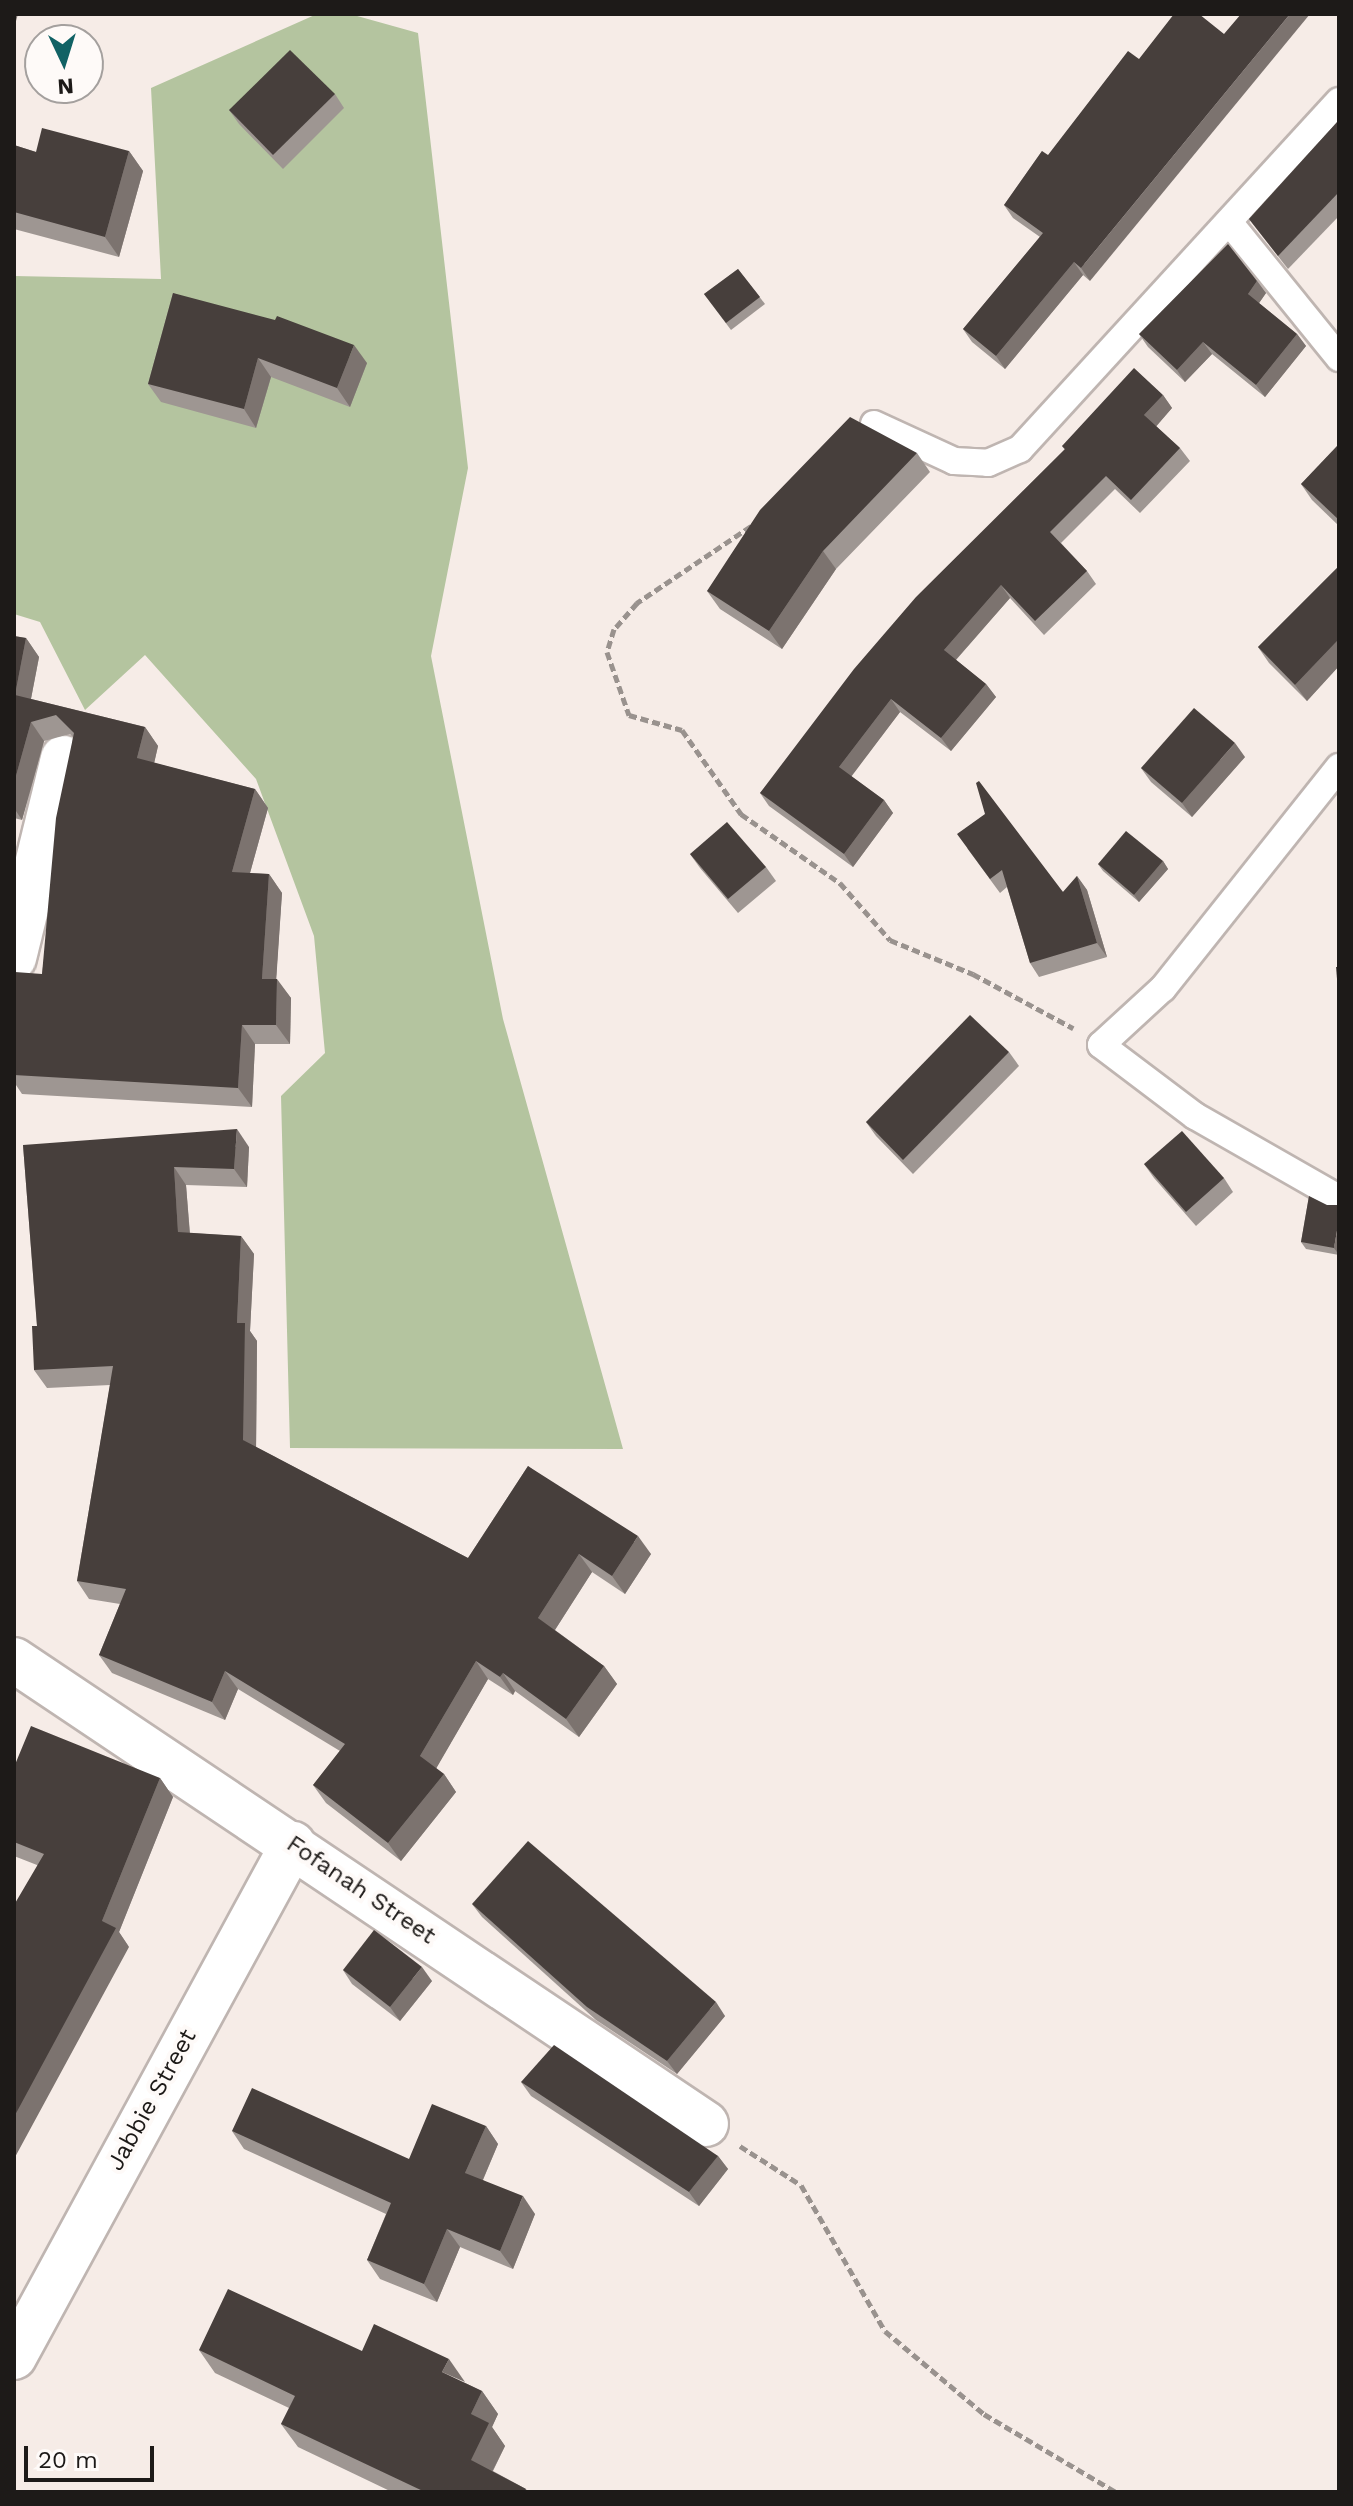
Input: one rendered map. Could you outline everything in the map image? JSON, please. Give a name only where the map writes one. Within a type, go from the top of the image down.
[{"type":"street","points":[[14,958],[63,758]]},
{"type":"street","name":"Fofanah Street","points":[[17,1654],[706,2124]]},
{"type":"street","name":"Jabbie Street","points":[[14,2357],[293,1844]]},
{"type":"lane","points":[[874,424],[954,461],[988,463],[1020,449],[1339,101]]},
{"type":"lane","points":[[1229,222],[1339,358]]},
{"type":"lane","points":[[1339,767],[1163,988],[1101,1045],[1195,1116],[1339,1198]]},
{"type":"path","points":[[760,516],[742,535],[637,603],[614,629],[607,652],[629,715],[682,730],[741,814],[840,883],[890,940],[973,974],[1101,1045]]},
{"type":"path","points":[[706,2124],[801,2185],[885,2331],[984,2414],[1116,2492]]},
{"type":"green space","points":[[317,14],[350,14],[418,33],[468,468],[431,656],[503,1019],[623,1449],[290,1448],[281,1096],[325,1053],[314,936],[256,779],[145,655],[85,710],[40,622],[14,614],[14,276],[161,279],[151,88]]},
{"type":"building","points":[[1174,14],[1199,14],[1224,34],[1241,14],[1290,14],[1081,268],[1074,262],[996,356],[963,329],[1043,233],[1004,205],[1042,151],[1048,155],[1128,51],[1139,59]]},
{"type":"building","points":[[290,50],[335,94],[273,155],[229,110]]},
{"type":"building","points":[[1339,120],[1339,192],[1278,256],[1249,219]]},
{"type":"building","points":[[42,128],[129,151],[105,237],[14,212],[14,145],[36,152]]},
{"type":"building","points":[[1228,244],[1257,281],[1248,294],[1297,334],[1256,385],[1203,342],[1177,370],[1139,334]]},
{"type":"building","points":[[738,269],[760,297],[726,323],[704,294]]},
{"type":"building","points":[[173,293],[275,320],[277,316],[354,345],[337,388],[258,358],[244,409],[148,384]]},
{"type":"building","points":[[1134,368],[1163,395],[1144,415],[1180,448],[1131,500],[1106,476],[1050,532],[1087,571],[1035,621],[1001,585],[944,650],[986,684],[941,738],[891,699],[839,767],[884,800],[844,854],[760,793],[854,669],[916,597],[1065,449],[1062,446]]},
{"type":"building","points":[[850,417],[917,453],[823,551],[769,631],[707,591],[760,510]]},
{"type":"building","points":[[1339,444],[1339,520],[1301,484]]},
{"type":"building","points":[[1339,566],[1339,639],[1295,685],[1258,647]]},
{"type":"building","points":[[14,636],[26,638],[15,695],[145,727],[137,758],[255,789],[232,872],[269,874],[262,979],[277,979],[276,1025],[242,1025],[238,1088],[14,1075],[15,972],[42,974],[56,818],[74,733],[56,715],[31,722],[14,783]]},
{"type":"building","points":[[1194,708],[1235,743],[1182,803],[1141,768]]},
{"type":"building","points":[[979,781],[1063,892],[1077,876],[1097,943],[1030,963],[1002,870],[990,879],[957,834],[985,814],[976,783]]},
{"type":"building","points":[[727,822],[766,867],[728,899],[690,854]]},
{"type":"building","points":[[1126,831],[1163,861],[1134,895],[1098,864]]},
{"type":"building","points":[[1336,967],[1339,967],[1339,1003]]},
{"type":"building","points":[[970,1015],[1009,1052],[903,1160],[866,1122]]},
{"type":"building","points":[[237,1129],[234,1169],[174,1167],[178,1232],[241,1236],[237,1323],[245,1323],[243,1440],[468,1558],[528,1466],[638,1536],[612,1576],[579,1554],[538,1618],[604,1666],[566,1719],[503,1673],[500,1677],[476,1661],[420,1756],[444,1774],[388,1843],[313,1785],[345,1744],[225,1671],[212,1702],[99,1655],[126,1589],[77,1581],[113,1366],[34,1370],[32,1326],[37,1326],[23,1145]]},
{"type":"building","points":[[1182,1131],[1224,1178],[1186,1212],[1144,1164]]},
{"type":"building","points":[[1309,1196],[1327,1205],[1339,1205],[1334,1248],[1301,1242]]},
{"type":"building","points":[[31,1726],[160,1778],[102,1921],[116,1928],[14,2117],[14,1905],[44,1854],[14,1842],[14,1767]]},
{"type":"building","points":[[528,1841],[716,2002],[667,2061],[587,2007],[472,1904]]},
{"type":"building","points":[[374,1930],[422,1967],[390,2007],[343,1970]]},
{"type":"building","points":[[554,2045],[718,2156],[689,2192],[521,2082]]},
{"type":"building","points":[[252,2088],[409,2159],[432,2104],[486,2126],[465,2173],[523,2196],[500,2251],[447,2229],[424,2284],[367,2260],[391,2203],[232,2131]]},
{"type":"building","points":[[228,2289],[362,2351],[374,2324],[449,2359],[442,2372],[482,2391],[471,2414],[489,2423],[471,2460],[526,2489],[524,2492],[425,2492],[281,2424],[295,2396],[199,2350]]}]
